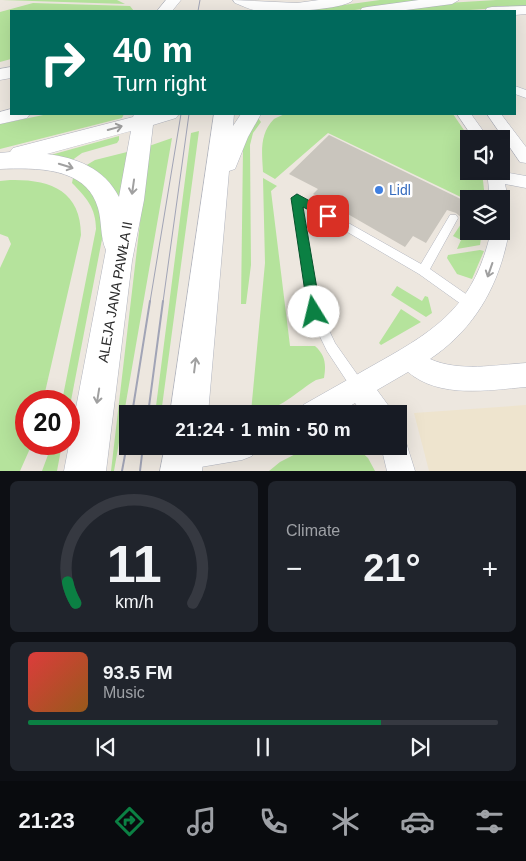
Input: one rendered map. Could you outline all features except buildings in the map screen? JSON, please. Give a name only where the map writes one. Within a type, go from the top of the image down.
[{"type":"main road","points":[[165,10],[176,0]]},
{"type":"main road","points":[[240,0],[264,7],[299,7]]},
{"type":"main road","points":[[282,10],[346,0]]},
{"type":"main road","points":[[375,10],[452,0]]},
{"type":"main road","points":[[0,118],[15,115]]},
{"type":"main road","points":[[0,160],[143,117],[160,115]]},
{"type":"main road","points":[[190,405],[224,115]]},
{"type":"main road","points":[[212,212],[230,152],[250,115]]},
{"type":"main road","name":"ALEJA JANA PAWŁA II","points":[[86,471],[118,261],[131,200],[143,117]]},
{"type":"main road","points":[[0,160],[57,164],[82,172],[95,182],[106,195],[112,212],[116,231],[118,261]]},
{"type":"street","points":[[465,115],[476,130]]},
{"type":"street","points":[[495,115],[526,158]]},
{"type":"street","points":[[510,178],[526,182]]},
{"type":"street","points":[[327,405],[439,339],[472,305],[490,272],[498,240]]},
{"type":"street","points":[[408,358],[425,372],[438,376],[456,378],[526,375]]},
{"type":"street","points":[[358,387],[372,405]]},
{"type":"street","points":[[183,458],[198,455]]},
{"type":"street","points":[[397,455],[401,471]]},
{"type":"lane","points":[[358,387],[331,347],[314,312],[297,198],[423,271],[472,305]]},
{"type":"lane","points":[[423,271],[452,218]]},
{"type":"shaded area","points":[[526,405],[526,471],[429,471],[414,413]]},
{"type":"green space","points":[[2,0],[117,0],[125,4]]},
{"type":"green space","points":[[380,0],[424,0],[355,10],[307,10]]},
{"type":"green space","points":[[526,0],[526,6],[469,10],[395,10],[447,3]]},
{"type":"green space","points":[[33,3],[130,6],[133,10],[10,10],[10,59],[0,62],[0,12]]},
{"type":"green space","points":[[43,115],[124,115],[122,118],[0,149],[0,124]]},
{"type":"green space","points":[[283,115],[454,115],[464,130],[460,130],[460,180],[483,180],[484,190],[460,190],[460,197],[328,133],[275,179],[263,172],[262,144],[269,125],[274,119]]},
{"type":"green space","points":[[258,118],[261,122],[253,133],[250,145],[251,265],[246,304],[241,304],[243,148],[245,140]]},
{"type":"green space","points":[[199,131],[162,405],[156,405],[191,133]]},
{"type":"green space","points":[[119,136],[117,143],[82,153],[71,161],[47,156]]},
{"type":"green space","points":[[172,138],[125,405],[119,405],[119,442],[114,471],[111,471],[149,146]]},
{"type":"green space","points":[[127,152],[119,200],[85,166],[95,160]]},
{"type":"green space","points":[[75,177],[93,196],[101,215],[103,234],[73,390],[64,390],[96,229],[92,209],[82,193],[72,183]]},
{"type":"green space","points":[[263,178],[277,186],[271,191],[290,346],[315,346],[323,357],[325,369],[324,378],[316,380],[279,405],[252,405],[265,263]]},
{"type":"green space","points":[[24,180],[50,185],[60,190],[69,198],[80,220],[81,235],[46,390],[15,390],[15,455],[27,455],[20,471],[0,471],[0,268],[11,244],[8,237],[0,234],[0,181]]},
{"type":"green space","points":[[460,226],[460,240],[453,236]]},
{"type":"green space","points":[[461,240],[481,240],[480,245],[457,249]]},
{"type":"green space","points":[[484,251],[472,279],[457,274],[447,258],[448,255]]},
{"type":"green space","points":[[397,286],[422,301],[425,296],[428,297],[432,313],[426,317],[391,295]]},
{"type":"green space","points":[[401,309],[421,322],[381,345],[379,343]]},
{"type":"green space","points":[[48,455],[60,455],[57,471],[42,471]]},
{"type":"green space","points":[[294,455],[365,455],[375,471],[269,471],[280,462]]},
{"type":"tram line","points":[[198,10],[200,0]]},
{"type":"tram line","points":[[150,302],[181,115]]},
{"type":"tram line","points":[[163,302],[189,115]]},
{"type":"tram line","points":[[133,405],[150,301]]},
{"type":"tram line","points":[[149,405],[163,301]]},
{"type":"tram line","points":[[122,471],[125,455]]},
{"type":"tram line","points":[[140,471],[142,455]]},
{"type":"place","name":"Lidl","points":[[379,190]]},
{"type":"route","points":[[314,312],[297,198],[328,216]]}]
